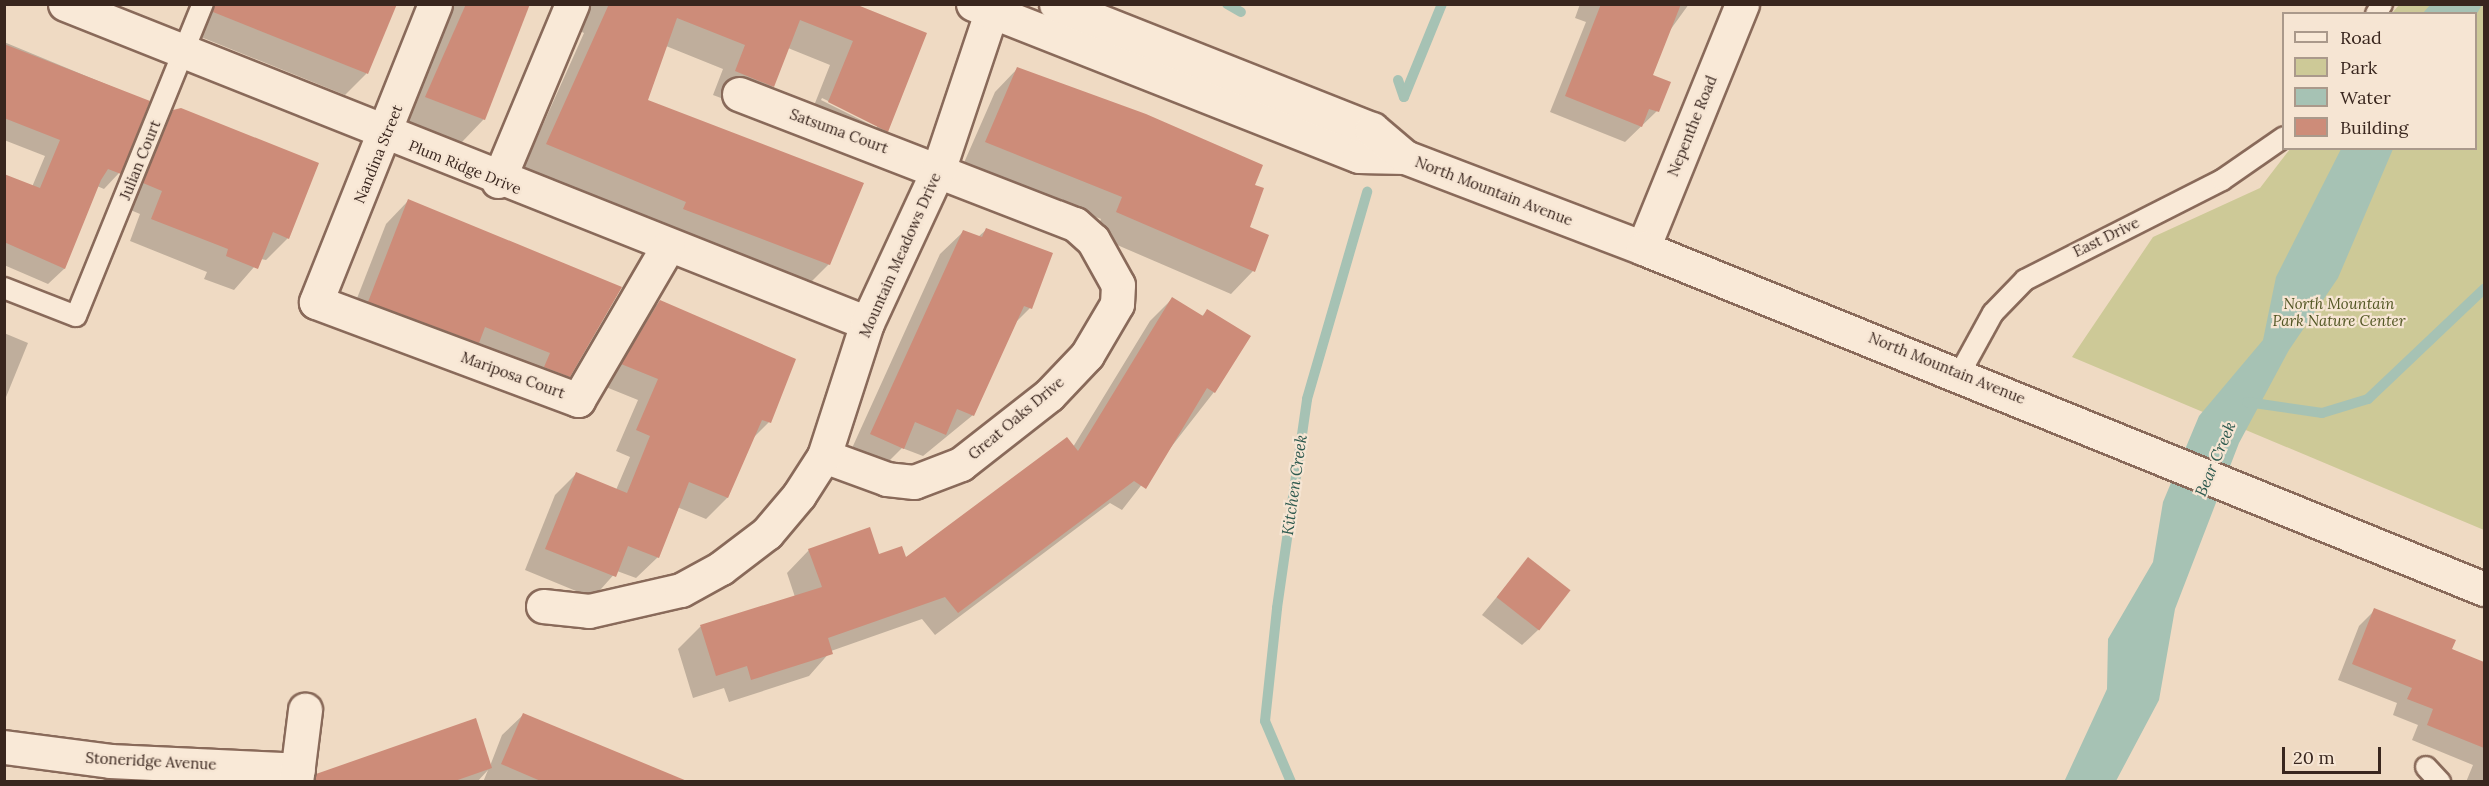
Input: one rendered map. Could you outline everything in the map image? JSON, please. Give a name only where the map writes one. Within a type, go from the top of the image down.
[{"type":"street","name":"Plum Ridge Drive","points":[[65,4],[498,181],[867,323]]},
{"type":"street","name":"Nandina Street","points":[[316,302],[387,135],[435,4]]},
{"type":"street","points":[[498,181],[572,4]]},
{"type":"street","name":"North Mountain Avenue","points":[[1056,4],[1372,129],[1405,157],[1960,373],[2108,437],[2265,498],[2484,589]]},
{"type":"street","name":"Nepenthe Road","points":[[1643,248],[1742,4]]},
{"type":"street","name":"North Mountain Avenue","points":[[986,7],[1359,156],[1405,157]]},
{"type":"street","name":"Mountain Meadows Drive","points":[[543,606],[589,611],[639,602],[701,579],[767,533],[824,456],[867,323],[939,168],[986,7]]},
{"type":"street","name":"Satsuma Court","points":[[739,94],[939,168]]},
{"type":"street","name":"Great Oaks Drive","points":[[824,456],[886,479],[914,482],[961,464],[1056,387],[1087,356],[1117,304],[1112,268],[1075,224],[939,168]]},
{"type":"street","name":"Mariposa Court","points":[[316,302],[578,400],[668,246]]},
{"type":"street","points":[[297,776],[305,710]]},
{"type":"street","name":"Stoneridge Avenue","points":[[4,747],[110,761],[297,776]]},
{"type":"lane","name":"Julian Court","points":[[4,288],[76,316],[203,5]]},
{"type":"lane","name":"East Drive","points":[[1960,373],[1993,313],[2025,280],[2222,180],[2282,137]]},
{"type":"lane","points":[[2426,767],[2440,782]]},
{"type":"green space","name":"North Mountain Park Nature Center","points":[[2399,5],[2484,5],[2484,530],[2072,357],[2153,237],[2260,188],[2289,150],[2477,150],[2477,12],[2393,12]]},
{"type":"water","points":[[2430,4],[2482,5],[2477,13],[2424,12]]},
{"type":"water","name":"Bear Creek","points":[[2340,150],[2393,150],[2338,278],[2289,350],[2239,443],[2175,609],[2159,700],[2116,781],[2064,782],[2107,689],[2108,639],[2153,562],[2163,502],[2199,416],[2263,340],[2276,277]]},
{"type":"building","points":[[215,4],[397,4],[368,74],[213,12]]},
{"type":"building","points":[[466,4],[530,4],[485,120],[425,97]]},
{"type":"building","points":[[609,4],[855,4],[927,33],[888,132],[828,102],[853,41],[800,20],[774,87],[735,71],[745,45],[677,18],[648,100],[864,183],[830,265],[683,209],[686,202],[546,144]]},
{"type":"building","points":[[1601,4],[1681,4],[1653,75],[1671,82],[1659,112],[1649,109],[1642,127],[1565,96]]},
{"type":"building","points":[[4,44],[150,101],[121,174],[108,169],[101,180],[65,269],[4,242],[4,174],[40,188],[60,140],[4,118]]},
{"type":"building","points":[[1017,67],[1146,114],[1263,165],[1255,185],[1264,188],[1250,227],[1269,235],[1255,272],[1116,212],[1122,197],[985,142]]},
{"type":"building","points":[[181,108],[319,163],[289,239],[273,232],[258,269],[226,256],[228,249],[151,219],[162,191],[143,183],[173,110]]},
{"type":"building","points":[[408,199],[622,287],[570,377],[544,367],[550,353],[485,327],[479,343],[368,302]]},
{"type":"building","points":[[986,228],[1053,253],[1032,309],[1024,306],[974,416],[957,409],[946,435],[915,422],[904,449],[870,434],[963,230],[982,237]]},
{"type":"building","points":[[1172,297],[1203,316],[1207,309],[1251,336],[1215,393],[1207,388],[1146,489],[1134,481],[958,613],[945,597],[828,638],[833,654],[751,680],[747,666],[716,676],[700,625],[822,587],[808,549],[870,527],[879,554],[902,546],[906,557],[1067,437],[1078,451]]},
{"type":"building","points":[[660,300],[796,359],[771,423],[762,420],[728,498],[689,482],[659,558],[628,546],[616,577],[545,549],[576,472],[627,493],[650,436],[636,430],[658,379],[621,364]]},
{"type":"building","points":[[1528,557],[1571,590],[1539,630],[1497,597]]},
{"type":"building","points":[[2374,608],[2456,640],[2452,649],[2484,662],[2484,748],[2427,725],[2433,709],[2407,699],[2412,688],[2352,664]]},
{"type":"building","points":[[523,713],[687,782],[543,782],[501,764]]},
{"type":"building","points":[[476,718],[492,768],[452,782],[315,782],[316,774]]},
{"type":"waterway","points":[[1227,4],[1241,12]]},
{"type":"waterway","name":"Kitchen Creek","points":[[1404,97],[1442,4]]},
{"type":"waterway","points":[[1398,80],[1404,97]]},
{"type":"waterway","name":"Kitchen Creek","points":[[1291,782],[1265,721],[1277,608],[1307,399],[1367,192]]},
{"type":"waterway","points":[[2247,402],[2322,413],[2368,399],[2484,289]]}]
